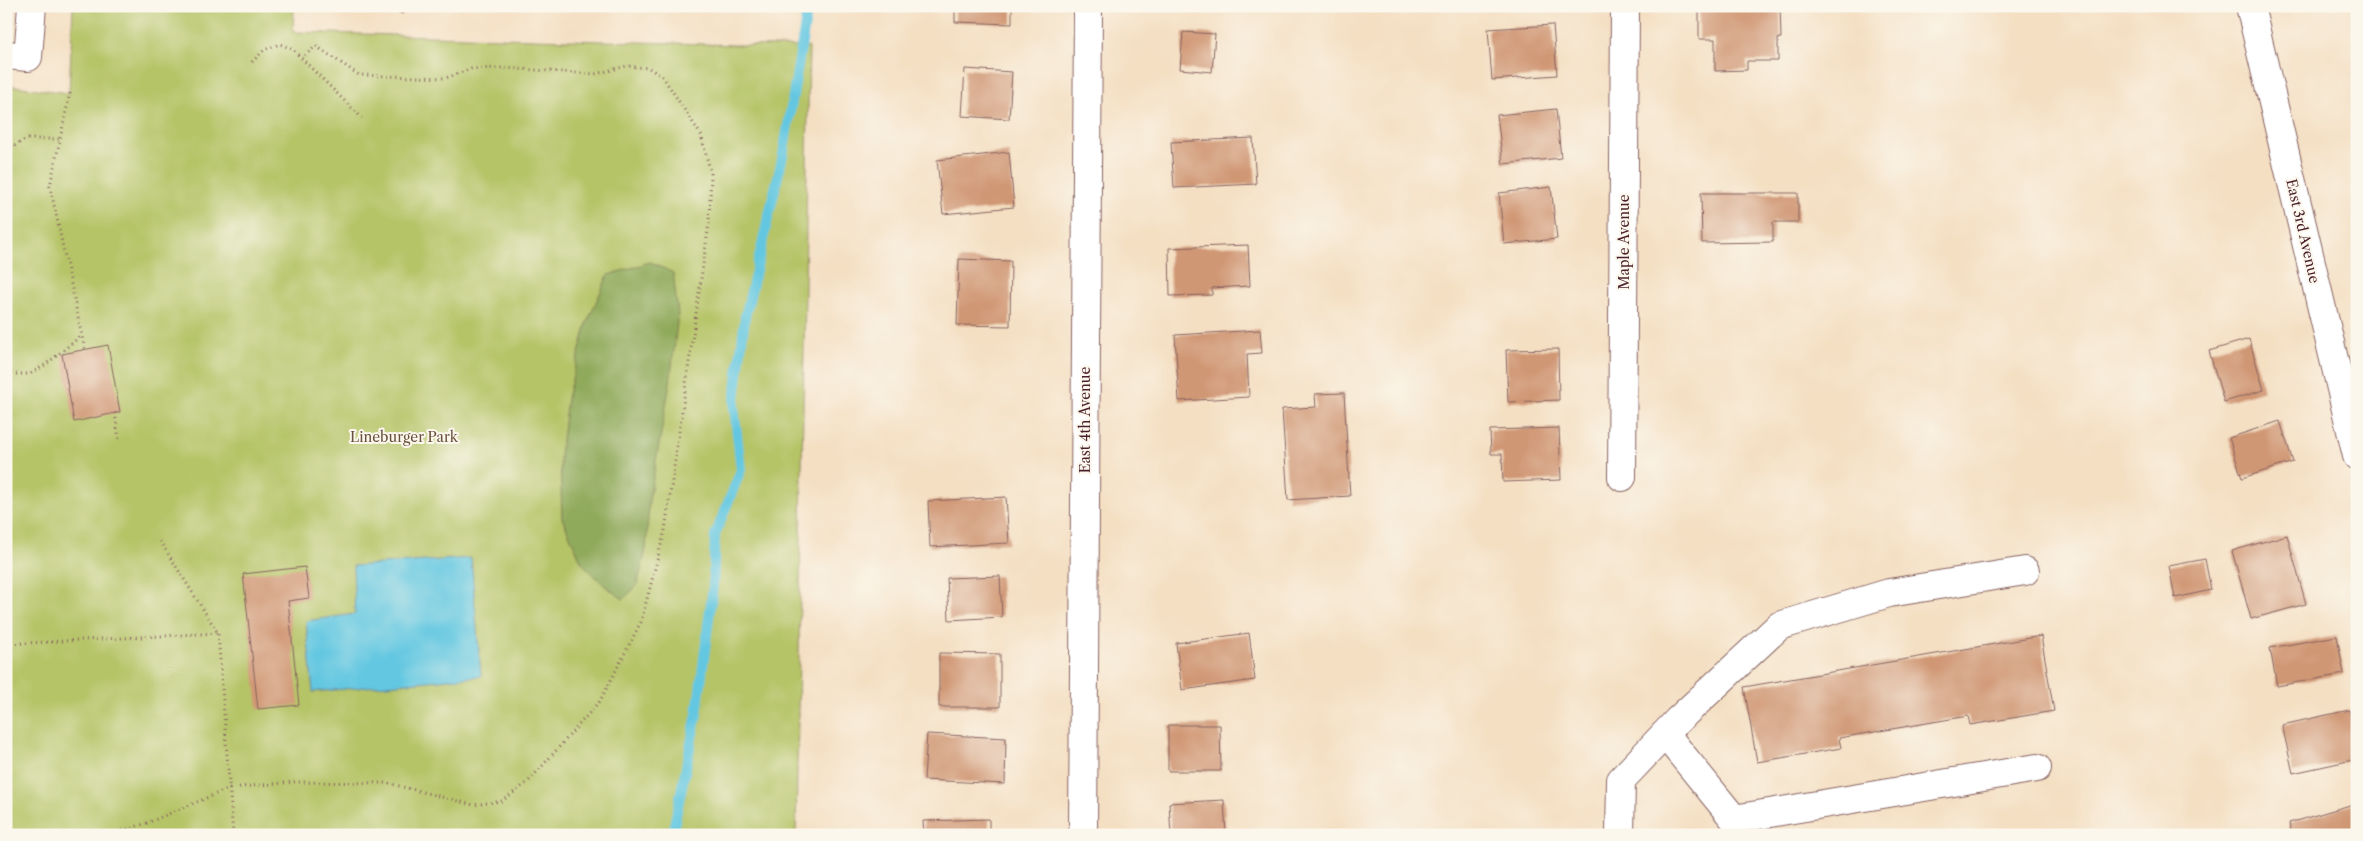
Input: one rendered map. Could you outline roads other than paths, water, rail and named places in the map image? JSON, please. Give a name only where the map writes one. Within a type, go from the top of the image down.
[{"type":"street","points":[[17,56],[32,6]]},
{"type":"street","name":"East 4th Avenue","points":[[1083,835],[1088,6]]},
{"type":"street","name":"Maple Avenue","points":[[1622,477],[1625,6]]},
{"type":"street","name":"East 3rd Avenue","points":[[2250,6],[2357,456]]},
{"type":"street","points":[[1620,835],[1621,780],[1665,734],[1779,626],[1890,593],[2025,571]]},
{"type":"street","points":[[1665,734],[1734,820],[2037,768]]},
{"type":"water","points":[[471,558],[481,676],[313,692],[306,621],[355,614],[353,566]]},
{"type":"waterway","points":[[672,835],[697,714],[713,586],[715,535],[741,470],[734,407],[745,317],[783,155],[808,6]]},
{"type":"park label","name":"Lineburger Park","points":[[404,437]]}]
